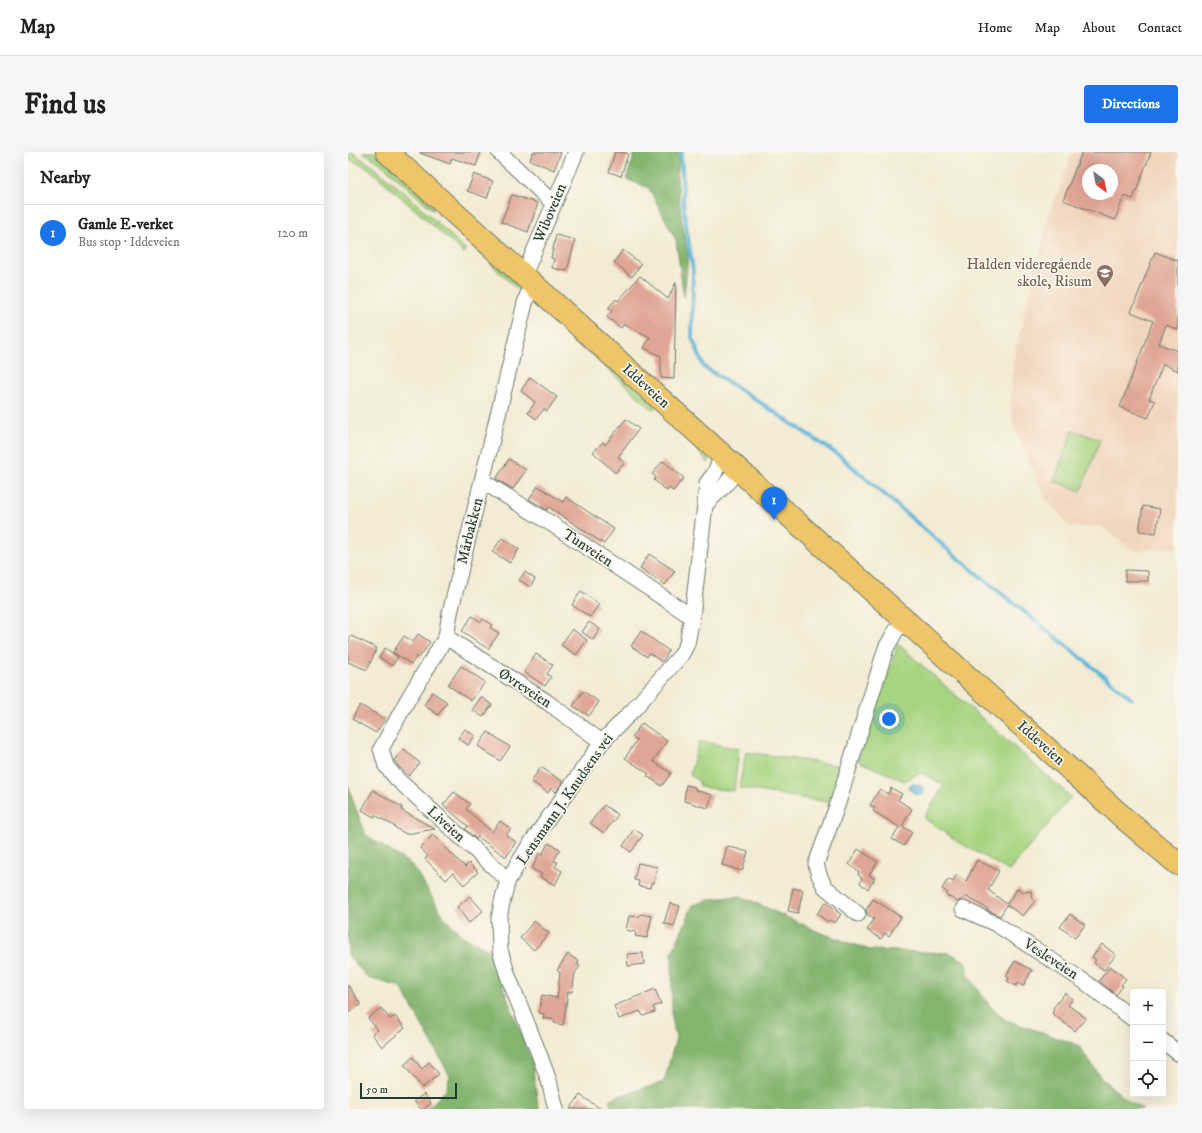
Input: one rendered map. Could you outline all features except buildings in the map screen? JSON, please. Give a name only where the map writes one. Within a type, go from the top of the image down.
[{"type":"main road","name":"Iddeveien","points":[[387,152],[1126,820],[1178,864]]},
{"type":"street","points":[[499,152],[554,204]]},
{"type":"street","name":"Wiboveien","points":[[529,280],[554,204],[576,152]]},
{"type":"street","name":"Mårbakken","points":[[386,766],[381,749],[408,699],[446,637],[450,613],[529,290],[529,280]]},
{"type":"street","points":[[705,505],[726,484],[730,462]]},
{"type":"street","name":"Lensmann J. Knudsens vei","points":[[556,1109],[549,1081],[508,976],[500,950],[499,918],[503,898],[508,880],[541,827],[602,742],[634,709],[681,655],[687,644],[692,617],[707,483],[714,474],[730,462]]},
{"type":"street","name":"Tunveien","points":[[482,481],[552,524],[692,617]]},
{"type":"street","points":[[858,914],[825,886],[819,875],[816,864],[837,806],[886,648],[895,632],[905,620]]},
{"type":"street","name":"Øvreveien","points":[[446,637],[547,702],[602,742]]},
{"type":"street","name":"Liveien","points":[[386,766],[397,779],[508,880]]},
{"type":"street","name":"Vesleveien","points":[[963,909],[996,924],[1085,982],[1130,1017]]},
{"type":"street","points":[[1166,1043],[1178,1053]]},
{"type":"shaded area","name":"Halden videregående skole, Risum","points":[[1072,152],[1178,152],[1178,548],[1133,551],[1102,526],[1070,527],[1045,497],[1013,425],[1011,401],[1014,356],[1048,219]]},
{"type":"green space","points":[[348,152],[352,152],[397,186],[466,250],[464,253],[368,168],[351,160],[348,161]]},
{"type":"green space","points":[[363,152],[375,152],[421,192],[434,209],[433,210],[379,162]]},
{"type":"green space","points":[[634,152],[680,152],[677,177],[681,216],[688,256],[684,298],[676,240],[649,188],[626,179],[633,160]]},
{"type":"green space","points":[[494,262],[518,281],[521,288],[520,292],[491,264]]},
{"type":"green space","points":[[533,299],[539,300],[656,405],[654,409],[652,409],[558,324],[531,303]]},
{"type":"green space","points":[[667,418],[710,459],[708,463],[696,448],[666,420]]},
{"type":"green space","points":[[1073,430],[1100,440],[1081,491],[1054,481]]},
{"type":"green space","points":[[898,644],[1071,797],[1009,871],[957,841],[924,818],[944,785],[921,773],[904,781],[858,761]]},
{"type":"green space","points":[[699,741],[739,749],[734,791],[700,787],[699,781],[690,775]]},
{"type":"green space","points":[[746,752],[843,766],[833,803],[739,788]]},
{"type":"green space","points":[[348,784],[366,835],[413,866],[444,917],[462,936],[489,950],[532,1062],[538,1105],[540,1109],[427,1109],[446,1090],[450,1076],[401,987],[368,978],[348,955]]},
{"type":"green space","points":[[741,896],[821,933],[870,950],[949,953],[965,961],[969,977],[990,1006],[1006,1020],[1078,1045],[1102,1079],[1131,1103],[1143,1109],[611,1109],[610,1099],[664,1082],[676,1038],[672,1017],[672,953],[693,905],[712,899]]},
{"type":"water","points":[[912,783],[922,786],[924,790],[923,794],[913,793],[909,787]]},
{"type":"waterway","points":[[682,152],[684,211],[693,271],[692,337],[704,367],[840,456],[953,554],[1132,699]]},
{"type":"place","name":"Halden videregående skole, Risum","points":[[1105,288]]},
{"type":"place","name":"Gamle E-verket","points":[[774,520]]}]
